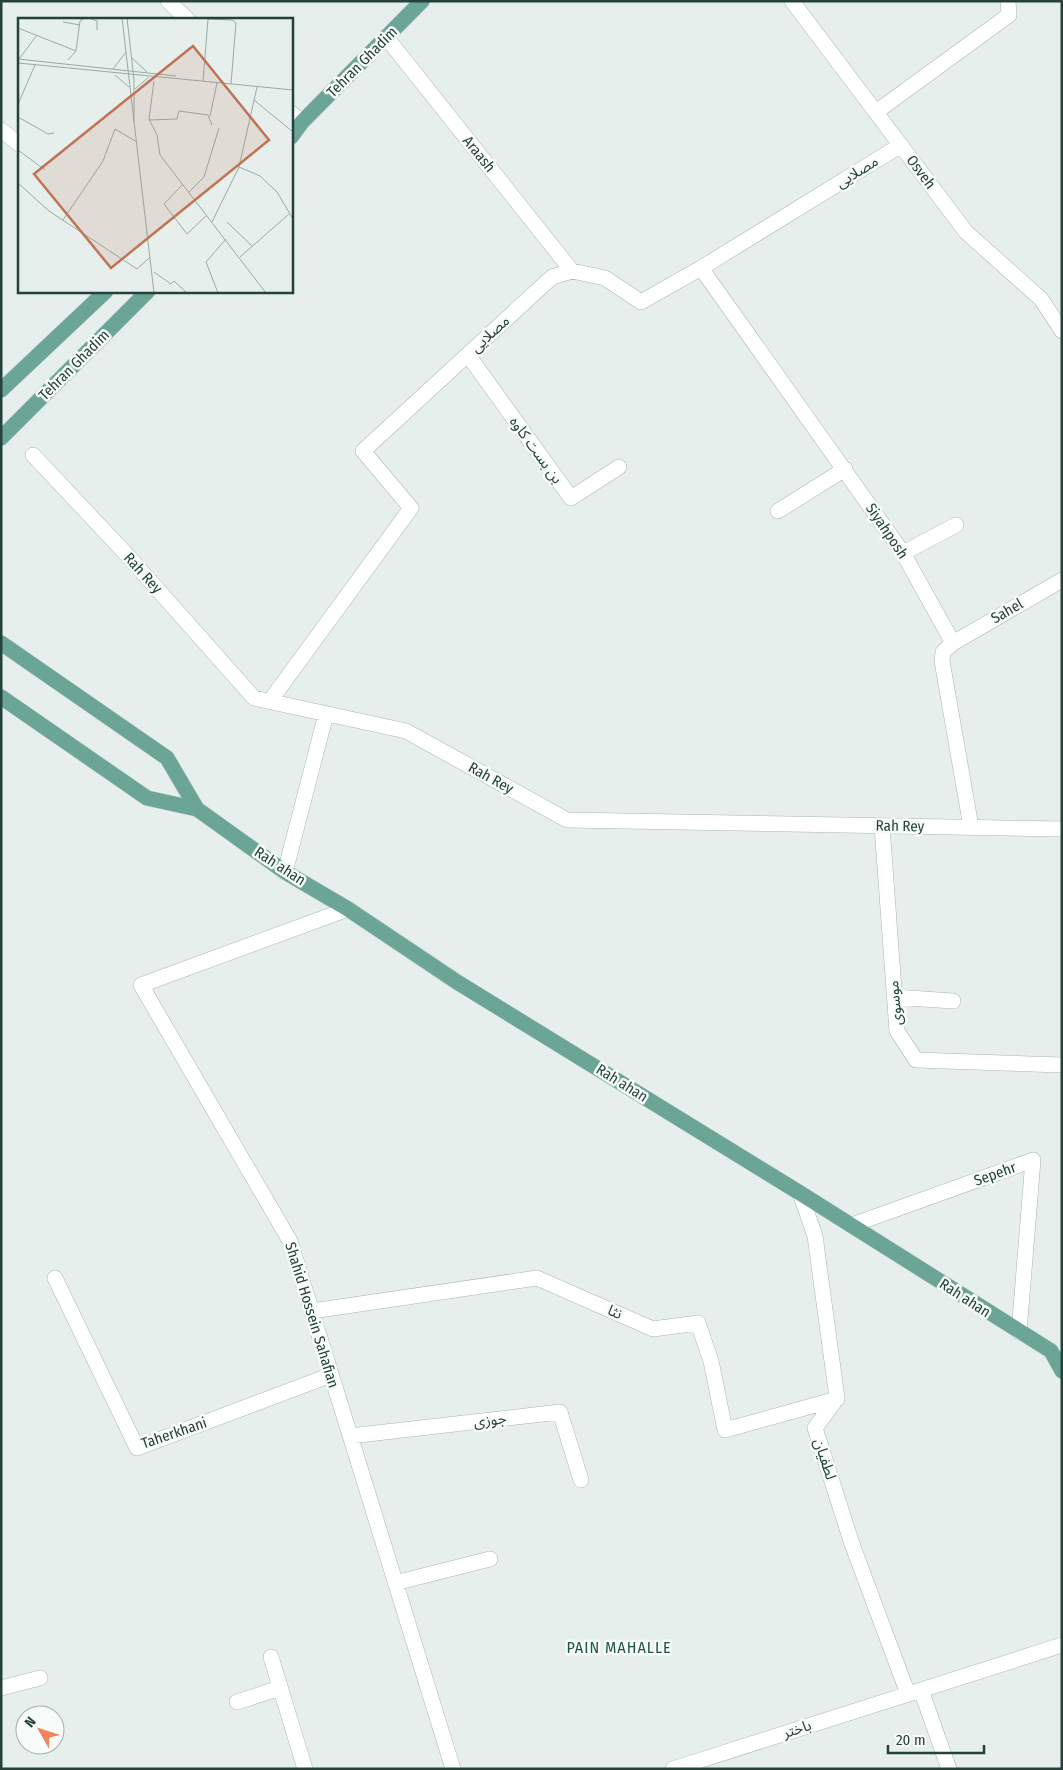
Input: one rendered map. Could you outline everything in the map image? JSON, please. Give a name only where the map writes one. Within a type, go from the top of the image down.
[{"type":"main road","name":"Tehran Ghadim","points":[[295,122],[386,38],[422,1]]},
{"type":"main road","name":"Tehran Ghadim","points":[[1,390],[105,292]]},
{"type":"main road","name":"Tehran Ghadim","points":[[1,438],[147,292]]},
{"type":"main road","name":"Rah ahan","points":[[1,643],[167,758],[197,809]]},
{"type":"main road","name":"Rah ahan","points":[[1,697],[147,798],[197,809],[285,872],[348,909],[457,982],[852,1225],[1019,1332],[1056,1350]]},
{"type":"main road","points":[[1056,1350],[1062,1370]]},
{"type":"street","points":[[168,1],[186,18]]},
{"type":"street","name":"Osveh","points":[[792,1],[966,232],[1041,299],[1062,331]]},
{"type":"street","points":[[876,112],[1009,15],[1008,1]]},
{"type":"street","name":"Araash","points":[[386,38],[572,271]]},
{"type":"street","points":[[1,130],[18,143]]},
{"type":"street","name":"مصلایی","points":[[270,702],[411,508],[364,450],[552,277],[572,271],[604,278],[641,302],[702,268],[901,145]]},
{"type":"street","name":"Siyahposh","points":[[702,268],[903,553],[953,643]]},
{"type":"street","name":"بن بست کاوه","points":[[468,355],[571,498],[619,466]]},
{"type":"street","name":"Rah Rey","points":[[33,454],[128,556],[254,698],[406,731],[567,820],[1062,829]]},
{"type":"street","points":[[778,511],[845,469]]},
{"type":"street","points":[[903,553],[956,525]]},
{"type":"street","name":"Sahel","points":[[953,643],[1062,580]]},
{"type":"street","points":[[953,643],[943,652],[942,661],[971,827]]},
{"type":"street","points":[[285,872],[326,714]]},
{"type":"street","name":"موسوی","points":[[882,826],[897,1031],[916,1060],[1062,1065]]},
{"type":"street","name":"Shahid Hossein Sahafian","points":[[348,909],[141,985],[290,1241],[454,1769]]},
{"type":"street","points":[[894,997],[953,1001]]},
{"type":"street","name":"Sepehr","points":[[852,1225],[1033,1160],[1019,1332]]},
{"type":"street","points":[[800,1193],[815,1236],[836,1399]]},
{"type":"street","name":"Taherkhani","points":[[55,1278],[137,1448],[331,1375]]},
{"type":"street","name":"نثا","points":[[312,1311],[537,1278],[653,1329],[698,1323],[711,1361],[725,1430],[836,1399]]},
{"type":"street","name":"لطفیان","points":[[836,1399],[814,1428],[852,1544],[915,1692]]},
{"type":"street","name":"جوزی","points":[[350,1436],[560,1412],[580,1480]]},
{"type":"street","points":[[395,1583],[490,1559]]},
{"type":"street","name":"باختر","points":[[673,1769],[1062,1645]]},
{"type":"street","points":[[271,1657],[305,1769]]},
{"type":"street","points":[[1,1688],[40,1678]]},
{"type":"street","points":[[237,1702],[280,1688]]},
{"type":"street","points":[[915,1692],[950,1769]]},
{"type":"district","name":"PAIN MAHALLE","points":[[619,1647]]}]
